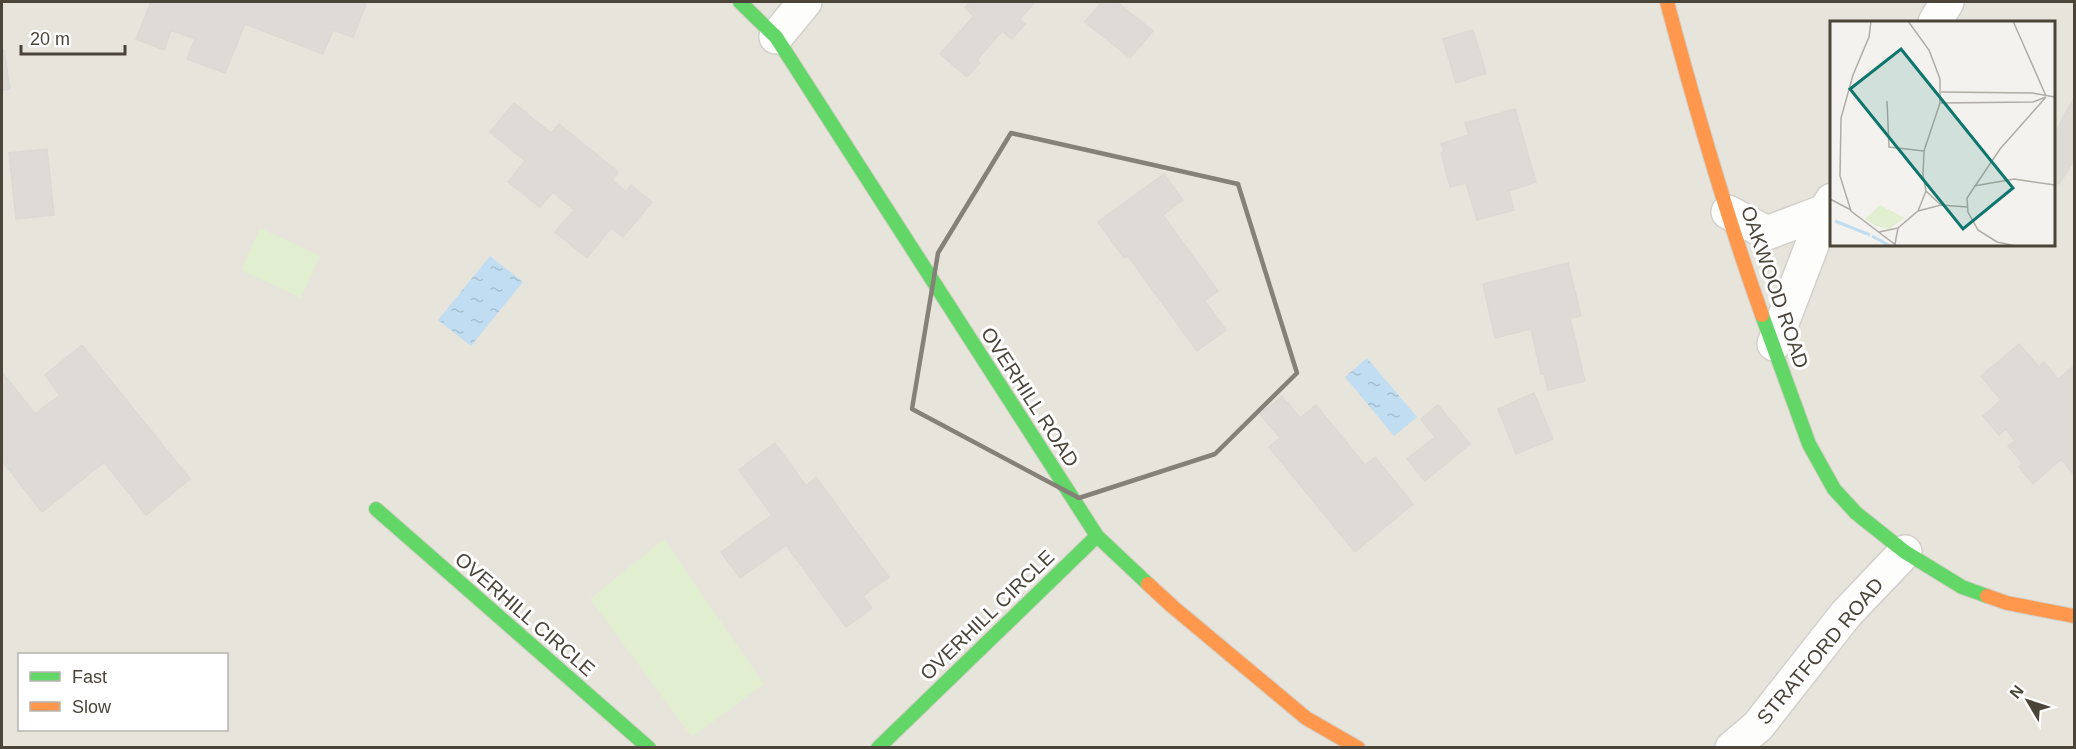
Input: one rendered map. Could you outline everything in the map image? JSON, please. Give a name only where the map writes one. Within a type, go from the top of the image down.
[{"type":"street","name":"OVERHILL ROAD","points":[[740,2],[776,37],[1097,537],[1173,607],[1306,718],[1358,747]]},
{"type":"street","points":[[776,37],[805,2]]},
{"type":"street","name":"OAKWOOD ROAD","points":[[1666,2],[1743,262],[1809,444],[1834,489],[1856,513],[1905,552],[1962,587],[2007,603],[2074,616]]},
{"type":"street","points":[[1936,21],[1947,2]]},
{"type":"street","points":[[1728,212],[1767,233],[1828,206]]},
{"type":"street","points":[[1774,344],[1828,206]]},
{"type":"street","name":"OVERHILL CIRCLE","points":[[376,509],[649,747]]},
{"type":"street","name":"OVERHILL CIRCLE","points":[[878,747],[1097,537]]},
{"type":"street","name":"STRATFORD ROAD","points":[[1732,747],[1758,726],[1846,614],[1905,552]]},
{"type":"highlighted area","points":[[1011,133],[1238,184],[1297,373],[1215,454],[1079,498],[912,409],[938,253]]},
{"type":"shaded area","points":[[2,2],[2074,2],[2074,747],[2,747]]},
{"type":"green space","points":[[260,228],[320,256],[301,298],[241,270]]},
{"type":"green space","points":[[664,539],[764,684],[692,737],[590,599]]},
{"type":"water","points":[[490,256],[523,282],[471,346],[438,320]]},
{"type":"water","points":[[1367,358],[1417,417],[1394,436],[1345,377]]},
{"type":"building","points":[[151,2],[360,2],[366,4],[353,37],[333,30],[323,54],[245,24],[225,73],[187,59],[195,39],[171,30],[164,50],[136,39]]},
{"type":"building","points":[[970,2],[1035,2],[1019,20],[1025,24],[1012,39],[1002,31],[977,60],[980,63],[967,77],[940,54],[974,16],[965,8]]},
{"type":"building","points":[[1102,2],[1117,2],[1153,31],[1130,58],[1085,22]]},
{"type":"building","points":[[1473,30],[1486,73],[1456,83],[1443,39]]},
{"type":"building","points":[[4,50],[10,89],[2,90],[2,51]]},
{"type":"building","points":[[2074,98],[2074,163],[2059,184],[2055,182],[2055,132]]},
{"type":"building","points":[[514,103],[551,133],[559,124],[618,172],[612,180],[626,192],[631,185],[652,202],[623,237],[611,228],[587,258],[555,232],[574,210],[553,192],[540,207],[508,182],[525,161],[490,132]]},
{"type":"building","points":[[1515,109],[1536,182],[1509,191],[1514,210],[1477,220],[1466,183],[1450,187],[1441,153],[1444,151],[1441,144],[1469,135],[1465,123]]},
{"type":"building","points":[[47,149],[54,215],[16,219],[9,153]]},
{"type":"building","points":[[1164,174],[1183,200],[1163,215],[1218,291],[1205,301],[1226,330],[1197,351],[1128,256],[1124,258],[1098,222]]},
{"type":"building","points":[[1568,263],[1581,316],[1570,318],[1585,381],[1548,390],[1544,374],[1541,374],[1531,329],[1495,338],[1483,284]]},
{"type":"building","points":[[2019,344],[2039,367],[2044,362],[2058,379],[2073,367],[2074,369],[2074,475],[2061,459],[2033,484],[2019,467],[2023,464],[2008,446],[2015,441],[2006,429],[1999,435],[1983,416],[2001,400],[1981,376]]},
{"type":"building","points":[[82,345],[190,479],[146,515],[104,462],[42,512],[2,461],[2,372],[35,414],[60,395],[45,375]]},
{"type":"building","points":[[1534,393],[1553,439],[1516,454],[1498,409]]},
{"type":"building","points":[[1282,396],[1300,418],[1316,405],[1365,465],[1375,457],[1413,504],[1355,552],[1269,447],[1280,438],[1260,414]]},
{"type":"building","points":[[1438,405],[1470,444],[1425,481],[1407,459],[1435,437],[1421,419]]},
{"type":"building","points":[[775,443],[806,486],[816,477],[889,577],[863,596],[872,608],[846,627],[786,545],[740,578],[721,552],[772,515],[739,470]]},
{"type":"traffic: fast","points":[[740,2],[776,37],[1097,536],[1148,584]]},
{"type":"traffic: fast","points":[[1762,315],[1809,444],[1834,489],[1856,513],[1905,552],[1962,587],[1987,596]]},
{"type":"traffic: fast","points":[[376,509],[649,748]]},
{"type":"traffic: fast","points":[[878,748],[1097,536]]},
{"type":"traffic: slow","points":[[1667,2],[1711,159],[1762,315]]},
{"type":"traffic: slow","points":[[1148,584],[1306,718],[1358,748]]},
{"type":"traffic: slow","points":[[1987,596],[2007,603],[2074,616]]}]
